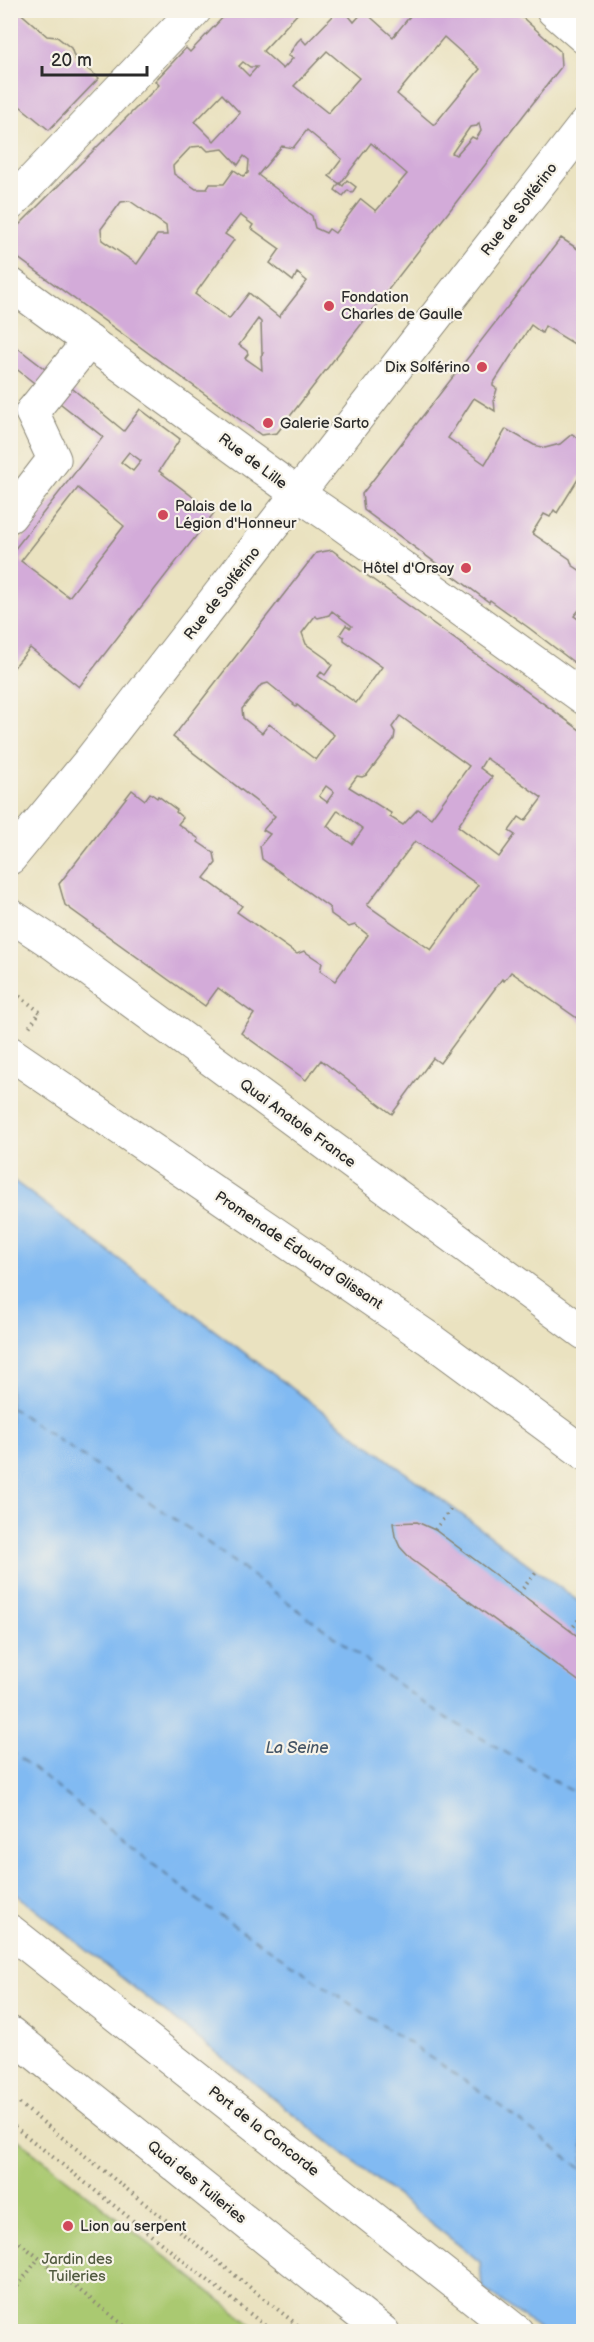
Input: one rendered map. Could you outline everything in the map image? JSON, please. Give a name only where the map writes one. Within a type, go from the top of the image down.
[{"type":"street","points":[[10,204],[195,10]]},
{"type":"street","points":[[554,10],[584,37]]},
{"type":"street","name":"Rue de Solférino","points":[[10,858],[89,762],[584,126]]},
{"type":"street","name":"Rue de Lille","points":[[10,284],[298,494],[584,698]]},
{"type":"street","points":[[10,516],[54,459],[21,411],[89,341]]},
{"type":"street","name":"Quai Anatole France","points":[[10,915],[54,944],[584,1333]]},
{"type":"street","name":"Promenade Édouard Glissant","points":[[10,1053],[428,1338],[584,1453]]},
{"type":"street","name":"Port de la Concorde","points":[[10,1930],[517,2331]]},
{"type":"street","name":"Quai des Tuileries","points":[[10,2033],[383,2331]]},
{"type":"path","points":[[10,989],[40,1012]]},
{"type":"path","points":[[435,1530],[452,1507]]},
{"type":"path","points":[[519,1593],[538,1570]]},
{"type":"path","points":[[570,1631],[584,1613]]},
{"type":"path","points":[[10,2096],[306,2331]]},
{"type":"path","points":[[10,2123],[273,2331]]},
{"type":"path","points":[[10,2235],[132,2331]]},
{"type":"path","points":[[10,2296],[39,2258]]},
{"type":"green space","name":"Jardin des Tuileries","points":[[11,2134],[259,2331],[11,2331]]},
{"type":"water","name":"La Seine","points":[[10,1178],[583,1605],[583,2331],[542,2331],[482,2287],[480,2262],[11,1890]]},
{"type":"building","points":[[10,10],[17,10],[47,36],[57,37],[71,48],[75,59],[99,78],[49,130],[10,98]]},
{"type":"building","points":[[230,10],[301,10],[263,51],[283,69],[293,58],[288,56],[297,42],[301,38],[306,44],[333,16],[333,10],[354,10],[349,16],[354,22],[364,11],[393,37],[415,10],[514,10],[560,51],[561,67],[277,433],[261,435],[10,252],[10,234],[159,85],[155,81],[186,48],[190,52]],"holes":[[[444,37],[480,69],[434,125],[397,94]],[[327,51],[359,78],[328,113],[294,86]],[[243,62],[250,67],[257,67],[249,76],[239,66]],[[222,94],[240,113],[214,141],[195,122]],[[479,123],[481,131],[476,139],[472,137],[456,155],[452,153],[470,127],[477,126]],[[307,130],[342,159],[329,176],[340,184],[371,143],[407,174],[376,211],[361,199],[335,233],[329,229],[326,233],[315,228],[312,216],[258,175],[282,146],[293,148]],[[203,146],[208,151],[223,149],[238,165],[244,156],[249,160],[248,173],[243,176],[234,170],[224,184],[210,184],[207,189],[196,189],[174,174],[173,166],[191,147]],[[130,201],[166,226],[167,235],[157,235],[137,264],[102,240],[101,229],[121,202]],[[240,215],[253,225],[251,228],[280,249],[270,263],[293,281],[297,273],[307,281],[279,317],[249,293],[229,319],[195,294],[234,240],[225,234]],[[258,319],[261,322],[262,370],[245,358],[248,354],[239,345]]]},
{"type":"building","points":[[347,180],[356,187],[352,193],[348,190],[343,196],[335,190],[339,183],[343,186]]},
{"type":"building","points":[[561,238],[584,253],[584,350],[545,326],[542,333],[531,325],[493,384],[497,389],[494,399],[495,411],[474,398],[448,438],[485,464],[506,429],[534,445],[545,448],[560,444],[572,434],[584,442],[584,478],[580,476],[557,513],[554,510],[550,517],[544,514],[532,533],[570,559],[572,565],[581,571],[584,567],[584,604],[574,616],[584,623],[584,670],[364,510],[362,494]]},
{"type":"building","name":"Palais de la Légion d'Honneur","points":[[10,342],[45,369],[46,367],[124,431],[140,409],[180,439],[159,471],[214,513],[79,687],[30,648],[10,672],[10,555],[103,437],[10,364]],"holes":[[[129,452],[141,461],[133,471],[121,462]],[[78,488],[124,526],[69,597],[21,561]]]},
{"type":"building","points":[[332,550],[584,733],[584,1023],[511,972],[504,981],[502,979],[440,1063],[433,1058],[392,1114],[321,1060],[306,1080],[241,1033],[254,1014],[218,988],[205,1006],[65,905],[59,884],[132,790],[145,800],[150,793],[177,810],[176,812],[183,818],[178,824],[214,853],[216,863],[204,878],[242,906],[237,912],[297,954],[304,951],[322,963],[320,971],[335,981],[368,935],[355,925],[349,927],[331,914],[330,908],[262,859],[260,846],[270,834],[263,830],[275,816],[173,737],[316,553]],"holes":[[[332,611],[352,626],[350,628],[346,625],[340,634],[344,640],[382,667],[356,703],[318,676],[321,672],[325,675],[332,665],[306,644],[302,633],[315,616],[318,618],[329,615]],[[268,683],[293,705],[296,707],[297,705],[334,735],[316,760],[269,724],[262,733],[243,718],[242,709],[261,685]],[[400,716],[469,766],[431,818],[418,809],[403,825],[390,817],[391,813],[349,787],[357,776],[367,775],[394,739],[395,732],[392,727]],[[486,758],[542,798],[525,821],[519,817],[509,831],[515,835],[499,857],[458,826],[492,777],[480,768]],[[326,786],[334,792],[327,802],[319,796]],[[338,810],[363,829],[352,844],[327,826]],[[415,841],[478,885],[431,950],[367,905]]]},
{"type":"building","points":[[417,1522],[435,1530],[584,1641],[584,1685],[411,1559],[400,1547],[393,1523]]},
{"type":"ferry route","points":[[10,1407],[192,1531],[433,1710],[584,1798]]},
{"type":"ferry route","points":[[10,1750],[204,1905],[487,2096],[584,2171]]},
{"type":"place","name":"Fondation Charles de Gaulle","points":[[329,306]]},
{"type":"place","name":"Dix Solférino","points":[[482,367]]},
{"type":"place","name":"Galerie Sarto","points":[[268,423]]},
{"type":"place","name":"Palais de la Légion d'Honneur","points":[[163,515]]},
{"type":"place","name":"Hôtel d'Orsay","points":[[466,568]]},
{"type":"place","name":"Lion au serpent","points":[[68,2226]]}]
